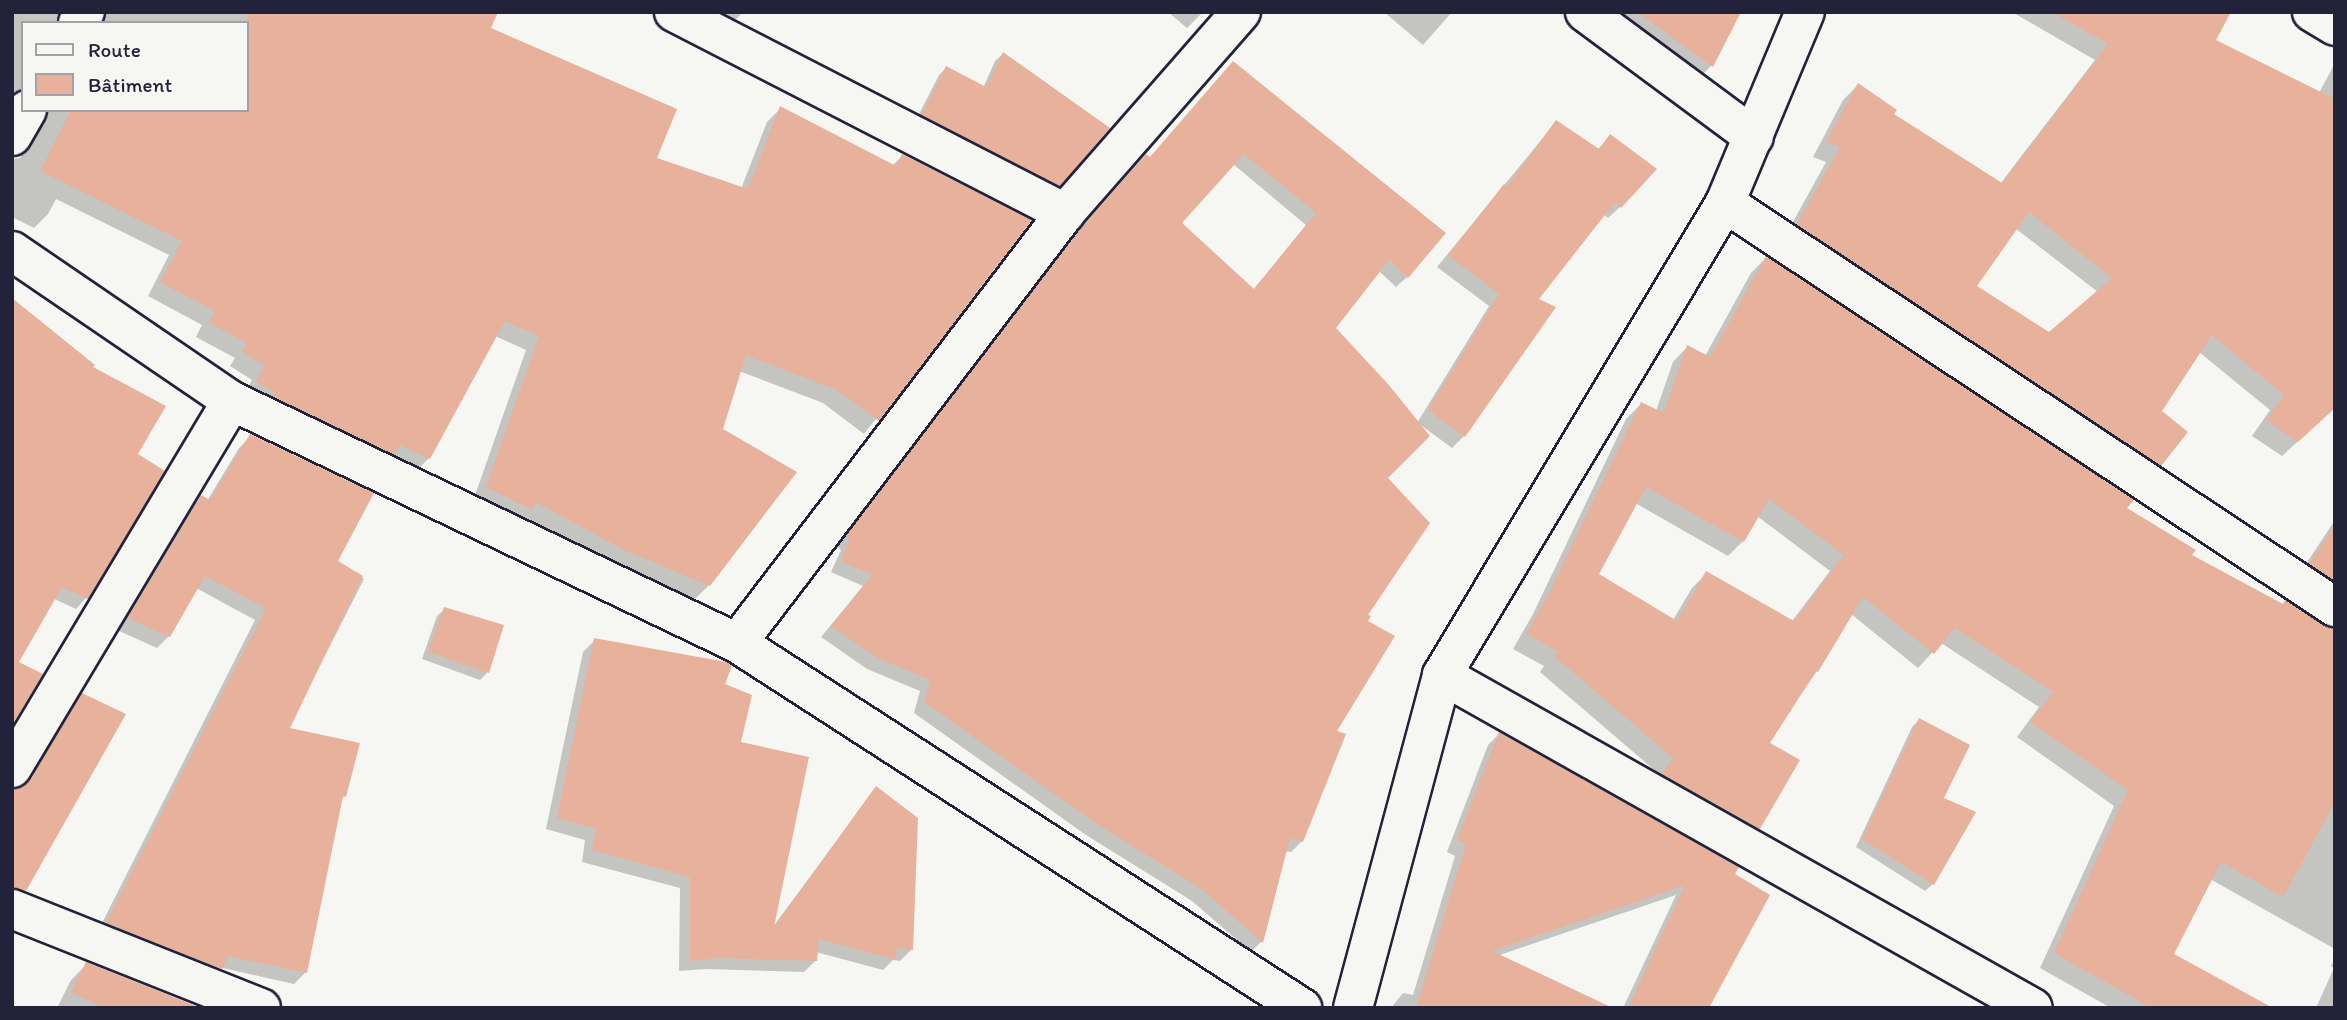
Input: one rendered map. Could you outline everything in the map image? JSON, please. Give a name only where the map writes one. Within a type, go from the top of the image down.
[{"type":"street","points":[[674,12],[1065,213]]},
{"type":"street","points":[[737,643],[1065,213],[1241,12]]},
{"type":"street","points":[[1585,12],[1754,137]]},
{"type":"street","points":[[1353,1008],[1442,675],[1725,203],[1805,12]]},
{"type":"street","points":[[2312,12],[2335,26]]},
{"type":"street","points":[[12,136],[26,112]]},
{"type":"street","points":[[1725,203],[2335,607]]},
{"type":"street","points":[[12,251],[232,401],[737,643],[1302,1008]]},
{"type":"street","points":[[12,768],[232,401]]},
{"type":"street","points":[[1442,675],[2033,1008]]},
{"type":"street","points":[[12,909],[261,1008]]},
{"type":"building","points":[[247,12],[498,12],[491,28],[677,109],[657,158],[748,189],[780,106],[896,166],[902,154],[1032,220],[879,421],[837,390],[746,355],[723,429],[797,472],[710,586],[624,550],[536,502],[533,510],[486,487],[539,336],[505,321],[430,459],[400,445],[395,455],[273,396],[275,393],[256,381],[265,366],[242,352],[247,344],[209,322],[215,311],[160,282],[182,241],[40,171],[70,112],[248,112]]},
{"type":"building","points":[[1637,12],[1741,12],[1713,67]]},
{"type":"building","points":[[2052,12],[2231,12],[2216,40],[2335,99],[2335,408],[2298,442],[2266,420],[2284,395],[2212,335],[2162,411],[2188,432],[2161,466],[1797,224],[1840,147],[1826,142],[1858,83],[1897,110],[1894,114],[2002,183],[2108,44]],"holes":[[[2029,212],[2112,278],[2049,332],[1977,286]]]},
{"type":"building","points":[[1003,52],[1110,128],[1060,186],[921,115],[946,66],[986,87]]},
{"type":"building","points":[[1233,61],[1446,233],[1408,278],[1389,260],[1336,328],[1388,384],[1430,436],[1388,478],[1430,523],[1368,615],[1371,616],[1368,621],[1395,636],[1337,731],[1346,734],[1303,842],[1290,838],[1263,943],[1203,890],[1097,824],[924,702],[930,680],[878,658],[831,626],[872,575],[841,561],[850,538],[846,536],[1082,227],[1146,154],[1150,157]],"holes":[[[1244,154],[1316,213],[1254,289],[1182,223]]]},
{"type":"building","points":[[1556,120],[1599,149],[1610,134],[1657,169],[1621,208],[1615,202],[1539,299],[1556,307],[1465,437],[1428,410],[1499,294],[1448,255],[1504,184],[1507,187]]},
{"type":"building","points":[[1766,256],[2134,500],[2127,508],[2196,550],[2192,555],[2283,604],[2285,600],[2323,625],[2335,629],[2335,802],[2283,897],[2221,862],[2174,954],[2273,1008],[2152,1008],[2054,953],[2128,790],[2030,722],[2053,692],[1955,628],[1934,654],[1863,597],[1818,672],[1816,671],[1770,743],[1800,760],[1760,829],[1662,774],[1673,758],[1554,656],[1557,651],[1526,634],[1547,597],[1641,402],[1664,413],[1687,345],[1710,357]],"holes":[[[1646,487],[1744,542],[1769,499],[1844,555],[1794,621],[1706,571],[1677,621],[1599,574]]]},
{"type":"building","points":[[12,298],[95,365],[93,367],[166,406],[138,454],[165,471],[88,599],[62,587],[19,662],[43,674],[12,725]]},
{"type":"building","points":[[250,434],[374,493],[338,561],[363,576],[290,728],[360,743],[346,797],[343,796],[307,973],[228,956],[222,969],[106,923],[266,608],[205,576],[170,637],[128,618],[201,495],[210,500]]},
{"type":"building","points":[[2335,525],[2335,581],[2309,564]]},
{"type":"building","points":[[444,607],[504,625],[489,673],[428,652]]},
{"type":"building","points":[[594,638],[726,662],[732,666],[725,684],[752,695],[741,742],[809,757],[774,927],[876,786],[918,818],[913,950],[897,948],[896,960],[819,939],[817,961],[719,958],[690,961],[690,877],[592,850],[596,829],[557,818]]},
{"type":"building","points":[[82,693],[126,714],[26,891],[12,888],[12,790],[23,787],[31,779]]},
{"type":"building","points":[[1919,718],[1970,745],[1944,798],[1976,812],[1934,885],[1862,839]]},
{"type":"building","points":[[1499,732],[1739,867],[1735,874],[1770,895],[1709,1008],[1628,1008],[1685,885],[1492,951],[1613,1008],[1416,1008],[1466,844],[1457,840]]},
{"type":"building","points":[[86,962],[201,1008],[104,1008],[71,992]]}]
